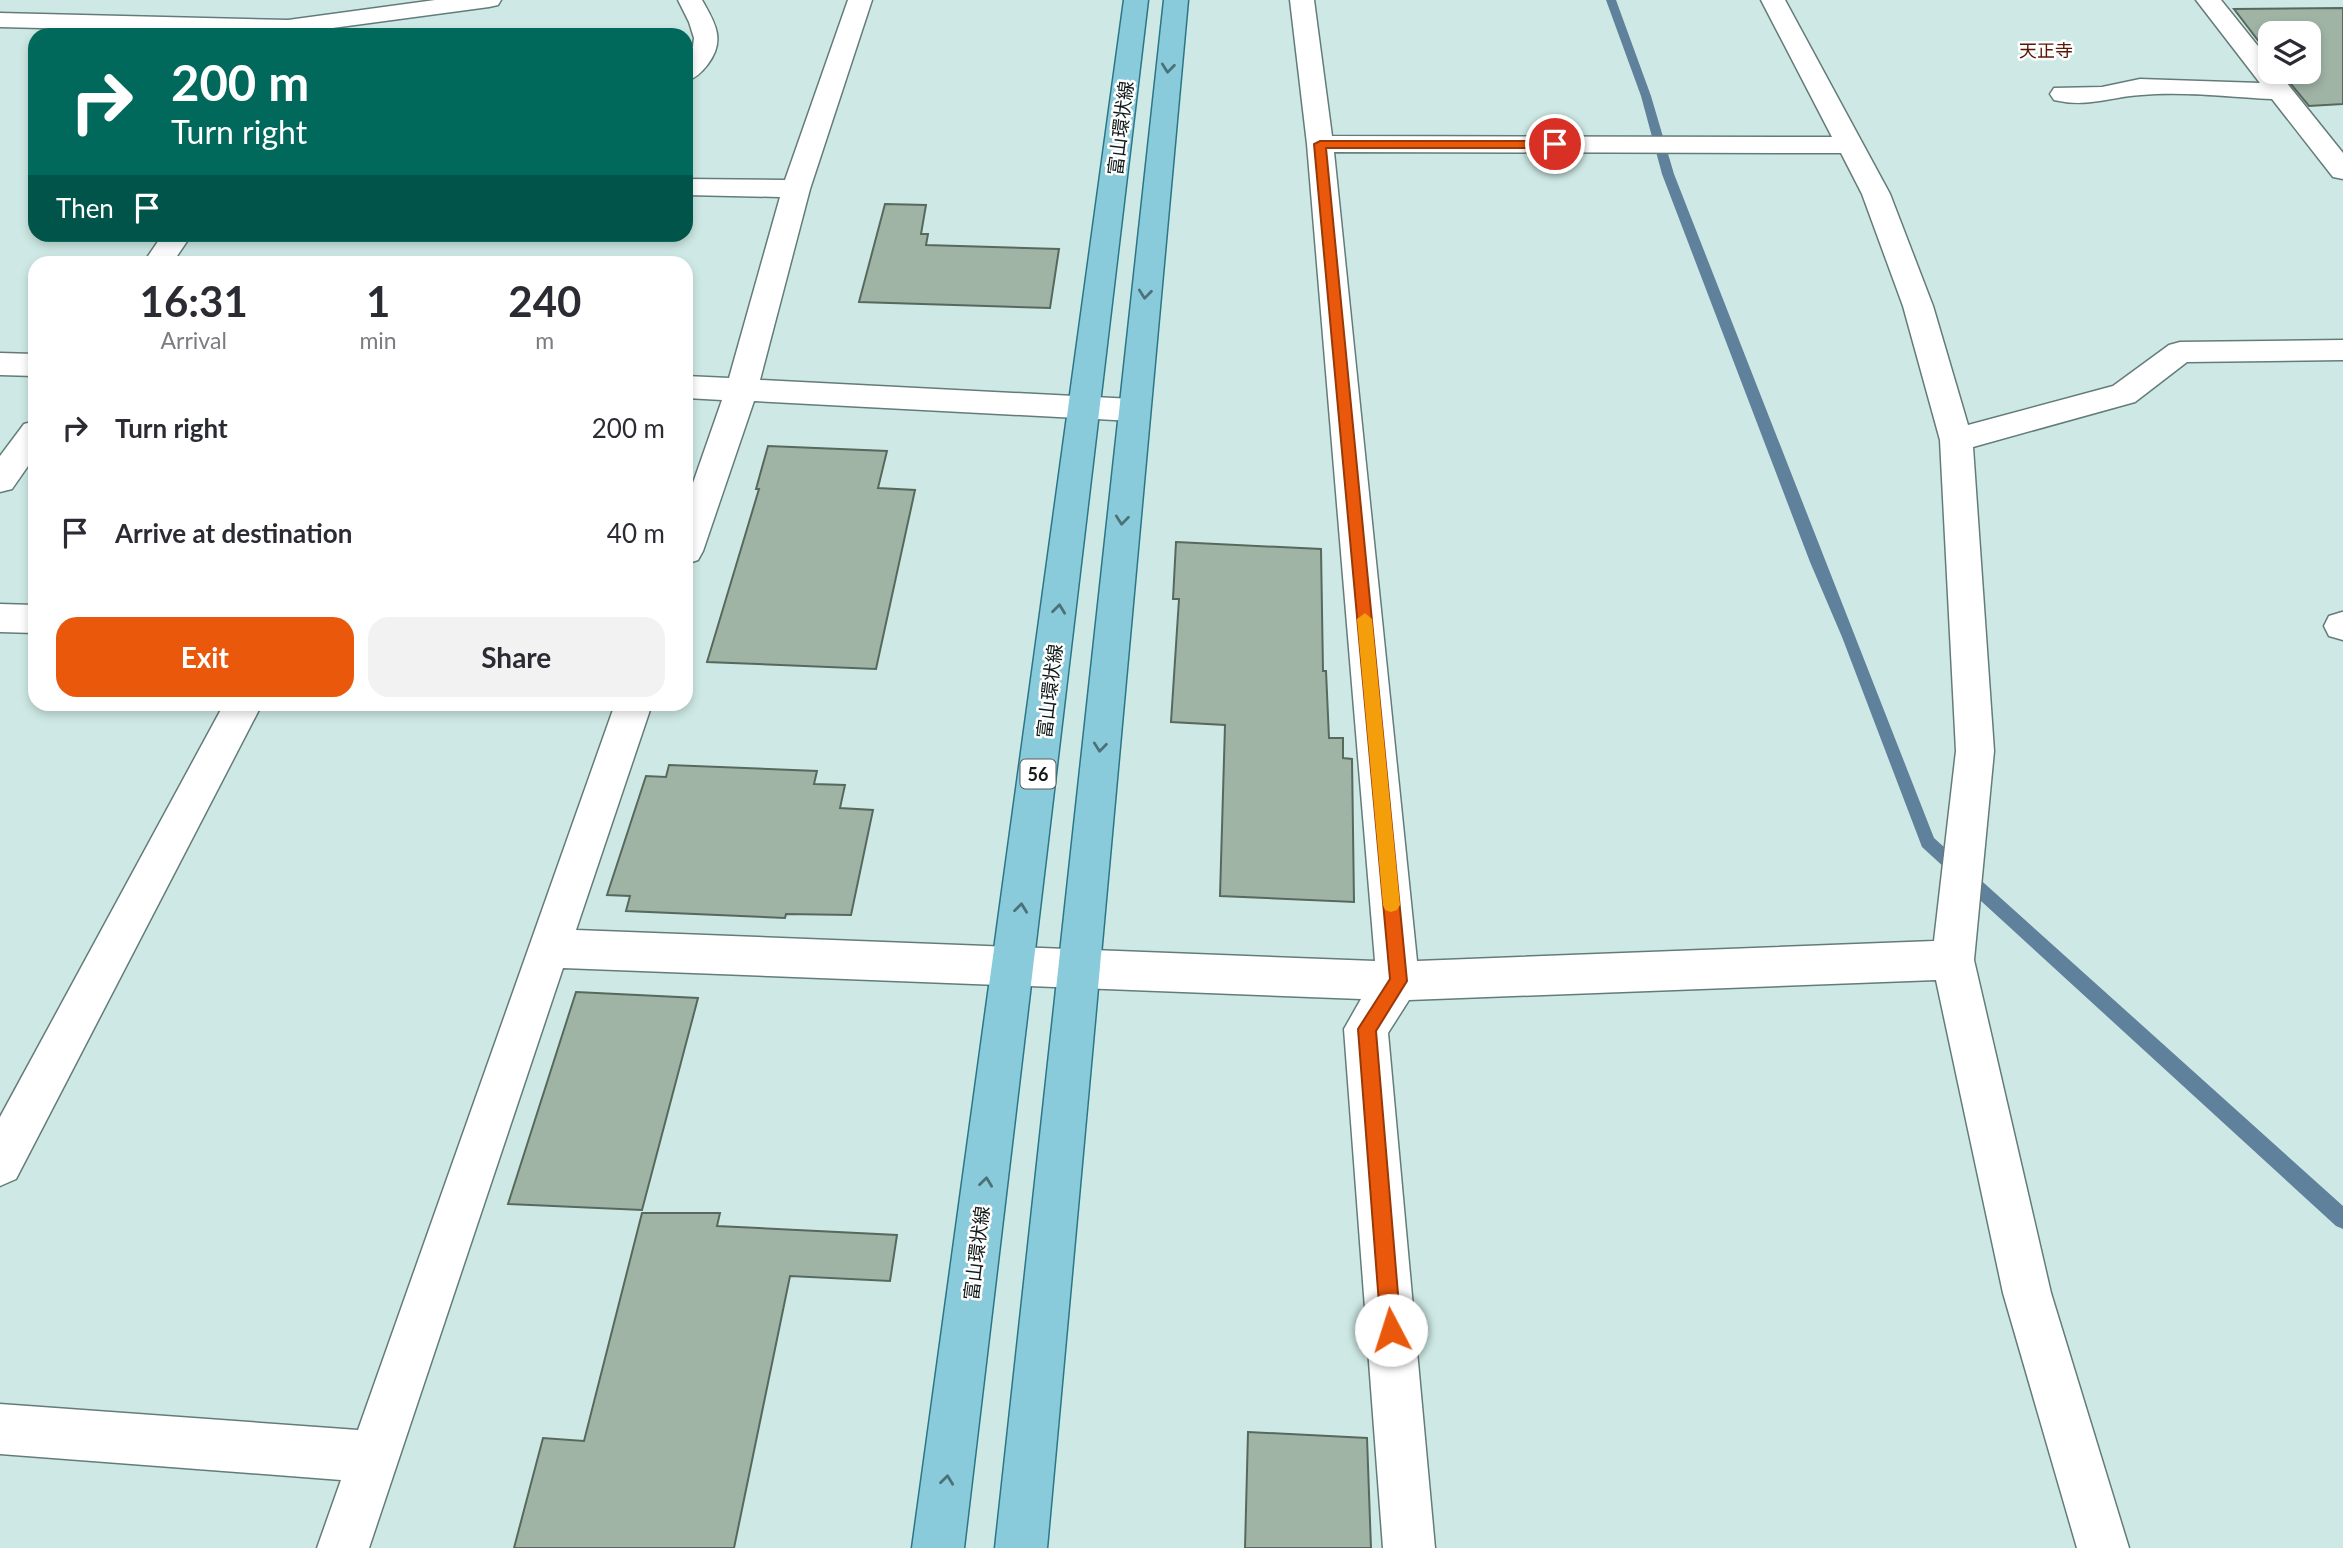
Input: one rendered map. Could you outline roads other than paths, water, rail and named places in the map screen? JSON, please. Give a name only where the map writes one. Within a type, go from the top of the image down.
[{"type":"main road","name":"富山環状線","points":[[938,1548],[1136,0]]},
{"type":"main road","points":[[1021,1548],[1176,0]]},
{"type":"street","points":[[287,28],[300,0]]},
{"type":"street","points":[[307,28],[489,0]]},
{"type":"street","points":[[690,0],[707,30],[704,56],[693,66]]},
{"type":"street","points":[[693,531],[742,389],[796,189],[860,0]]},
{"type":"street","points":[[1302,0],[1320,144],[1398,981],[1367,1029],[1409,1548]]},
{"type":"street","points":[[1773,0],[1876,194],[1918,306],[1956,440],[1975,751],[1952,960],[2027,1293],[2103,1548]]},
{"type":"street","points":[[2208,0],[2343,171]]},
{"type":"street","points":[[0,20],[208,28]]},
{"type":"street","points":[[2063,94],[2102,95],[2140,87],[2278,91]]},
{"type":"street","points":[[1320,144],[1850,145]]},
{"type":"street","points":[[693,187],[796,189]]},
{"type":"street","points":[[1956,440],[2124,394],[2180,352],[2343,350]]},
{"type":"street","points":[[0,364],[28,365]]},
{"type":"street","points":[[693,387],[1133,410]]},
{"type":"street","points":[[0,480],[28,442]]},
{"type":"street","points":[[0,618],[28,619]]},
{"type":"street","points":[[0,1163],[239,711]]},
{"type":"street","points":[[343,1548],[372,1457],[632,711]]},
{"type":"street","points":[[550,948],[1398,981],[1952,960]]},
{"type":"street","points":[[0,1429],[372,1457]]},
{"type":"waterway","points":[[1611,0],[1646,96],[1668,174],[1928,842],[2343,1219]]},
{"type":"district","name":"天正寺","points":[[2046,50]]}]
